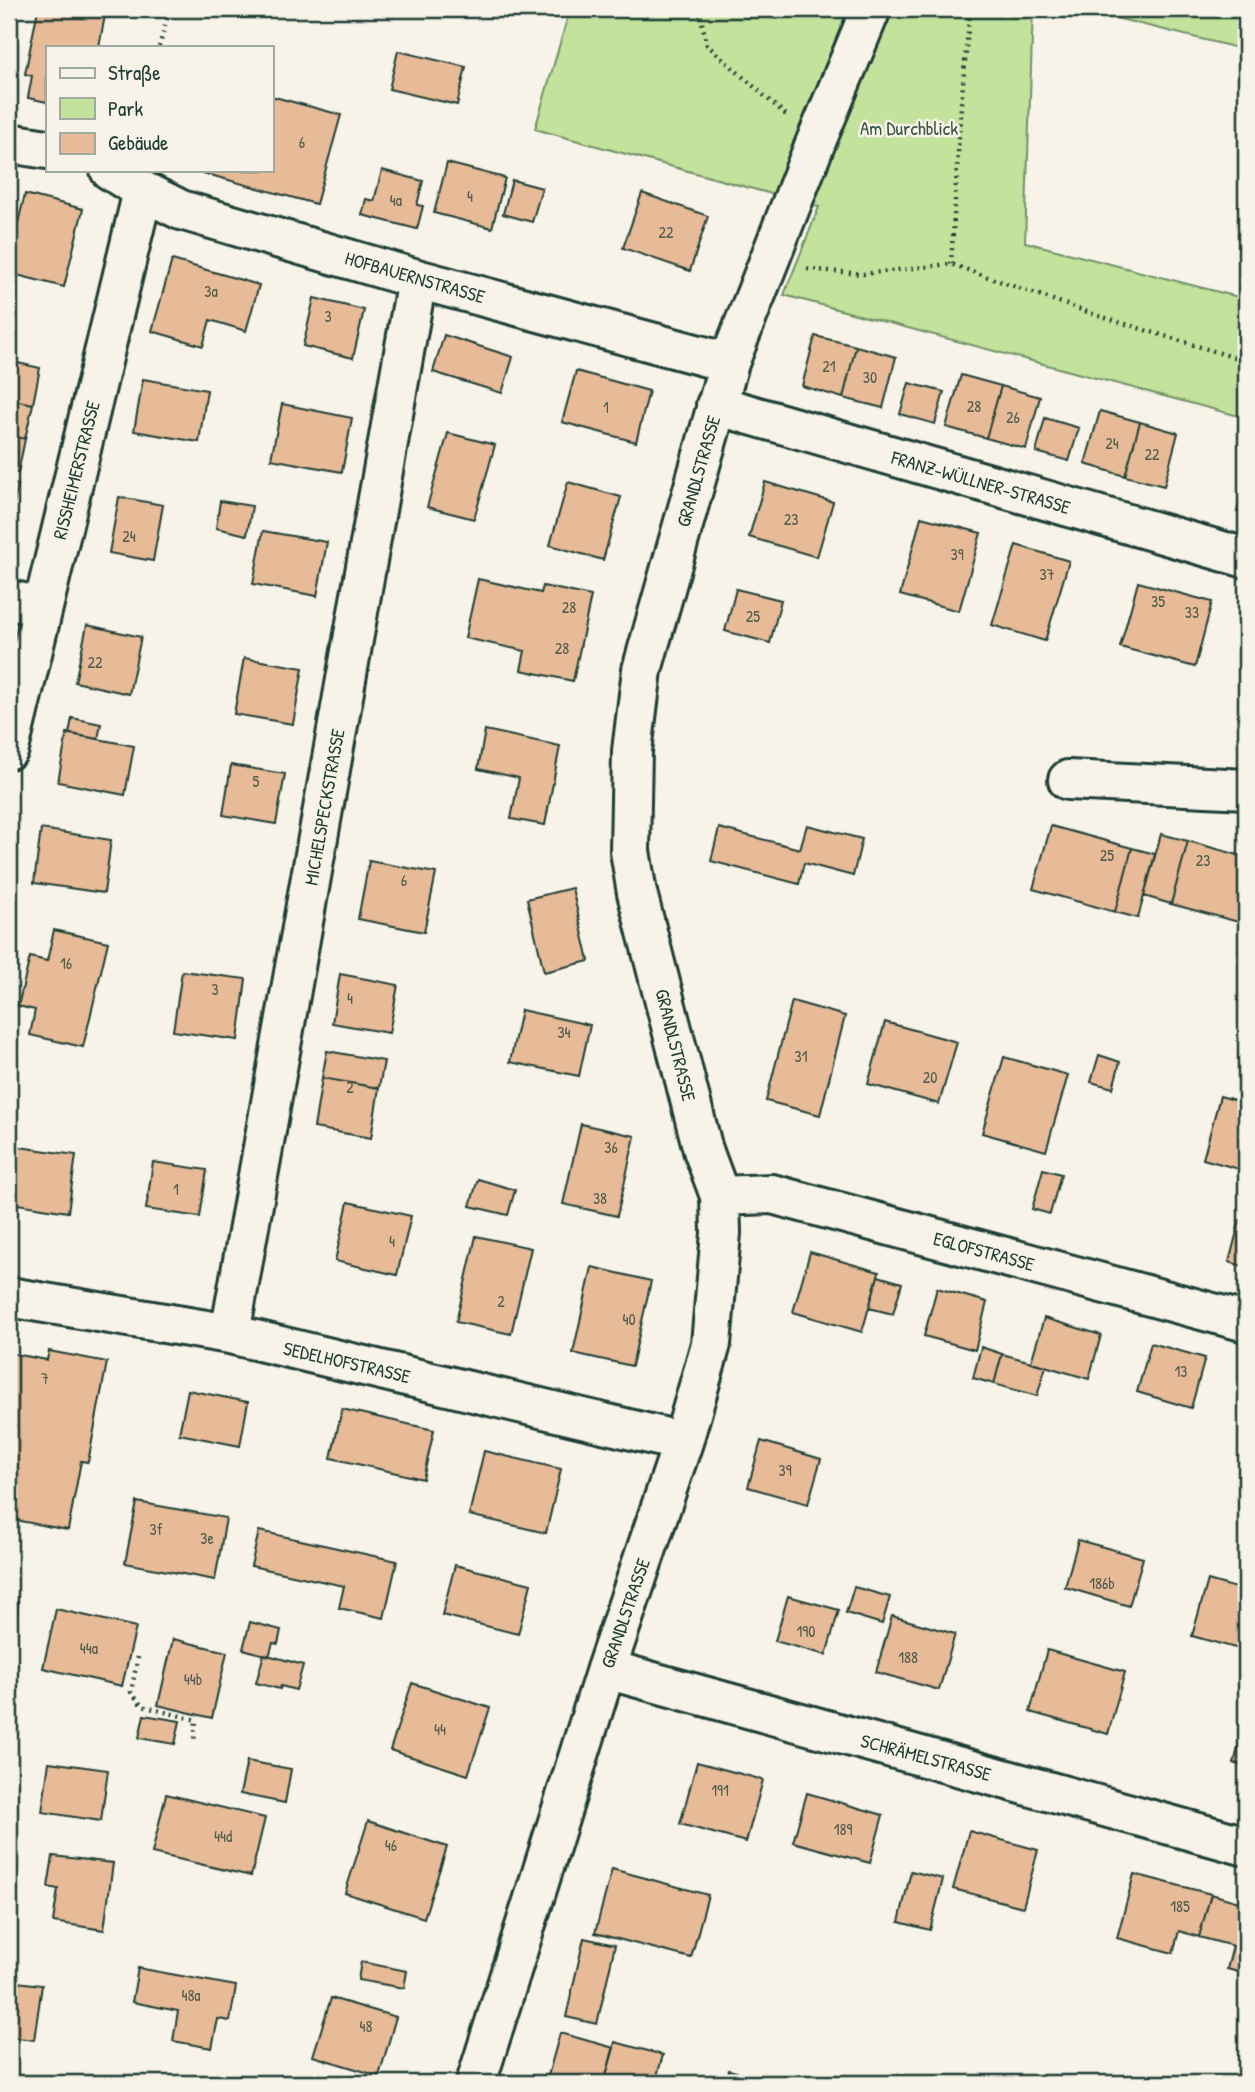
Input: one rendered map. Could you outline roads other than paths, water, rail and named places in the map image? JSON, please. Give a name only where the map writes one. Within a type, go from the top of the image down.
[{"type":"street","name":"GRANDLSTRASSE","points":[[475,2083],[606,1669],[683,1441],[711,1343],[720,1233],[720,1196],[703,1150],[637,893],[629,851],[632,751],[642,670],[729,363],[871,9]]},
{"type":"street","points":[[9,142],[46,149]]},
{"type":"street","name":"HOFBAUERNSTRASSE","points":[[113,172],[181,210],[417,279],[729,363]]},
{"type":"street","name":"RISSHEIMERSTRASSE","points":[[9,749],[26,603],[143,191]]},
{"type":"street","name":"MICHELSPECKSTRASSE","points":[[230,1334],[417,279]]},
{"type":"street","name":"FRANZ-WÜLLNER-STRASSE","points":[[716,405],[1246,558]]},
{"type":"street","points":[[1068,780],[1246,789]]},
{"type":"street","name":"EGLOFSTRASSE","points":[[720,1196],[772,1194],[1246,1322]]},
{"type":"street","name":"SEDELHOFSTRASSE","points":[[9,1297],[230,1334],[683,1441]]},
{"type":"street","name":"SCHRÄMELSTRASSE","points":[[606,1669],[1246,1846]]},
{"type":"park label","name":"Am Durchblick","points":[[909,128]]}]
